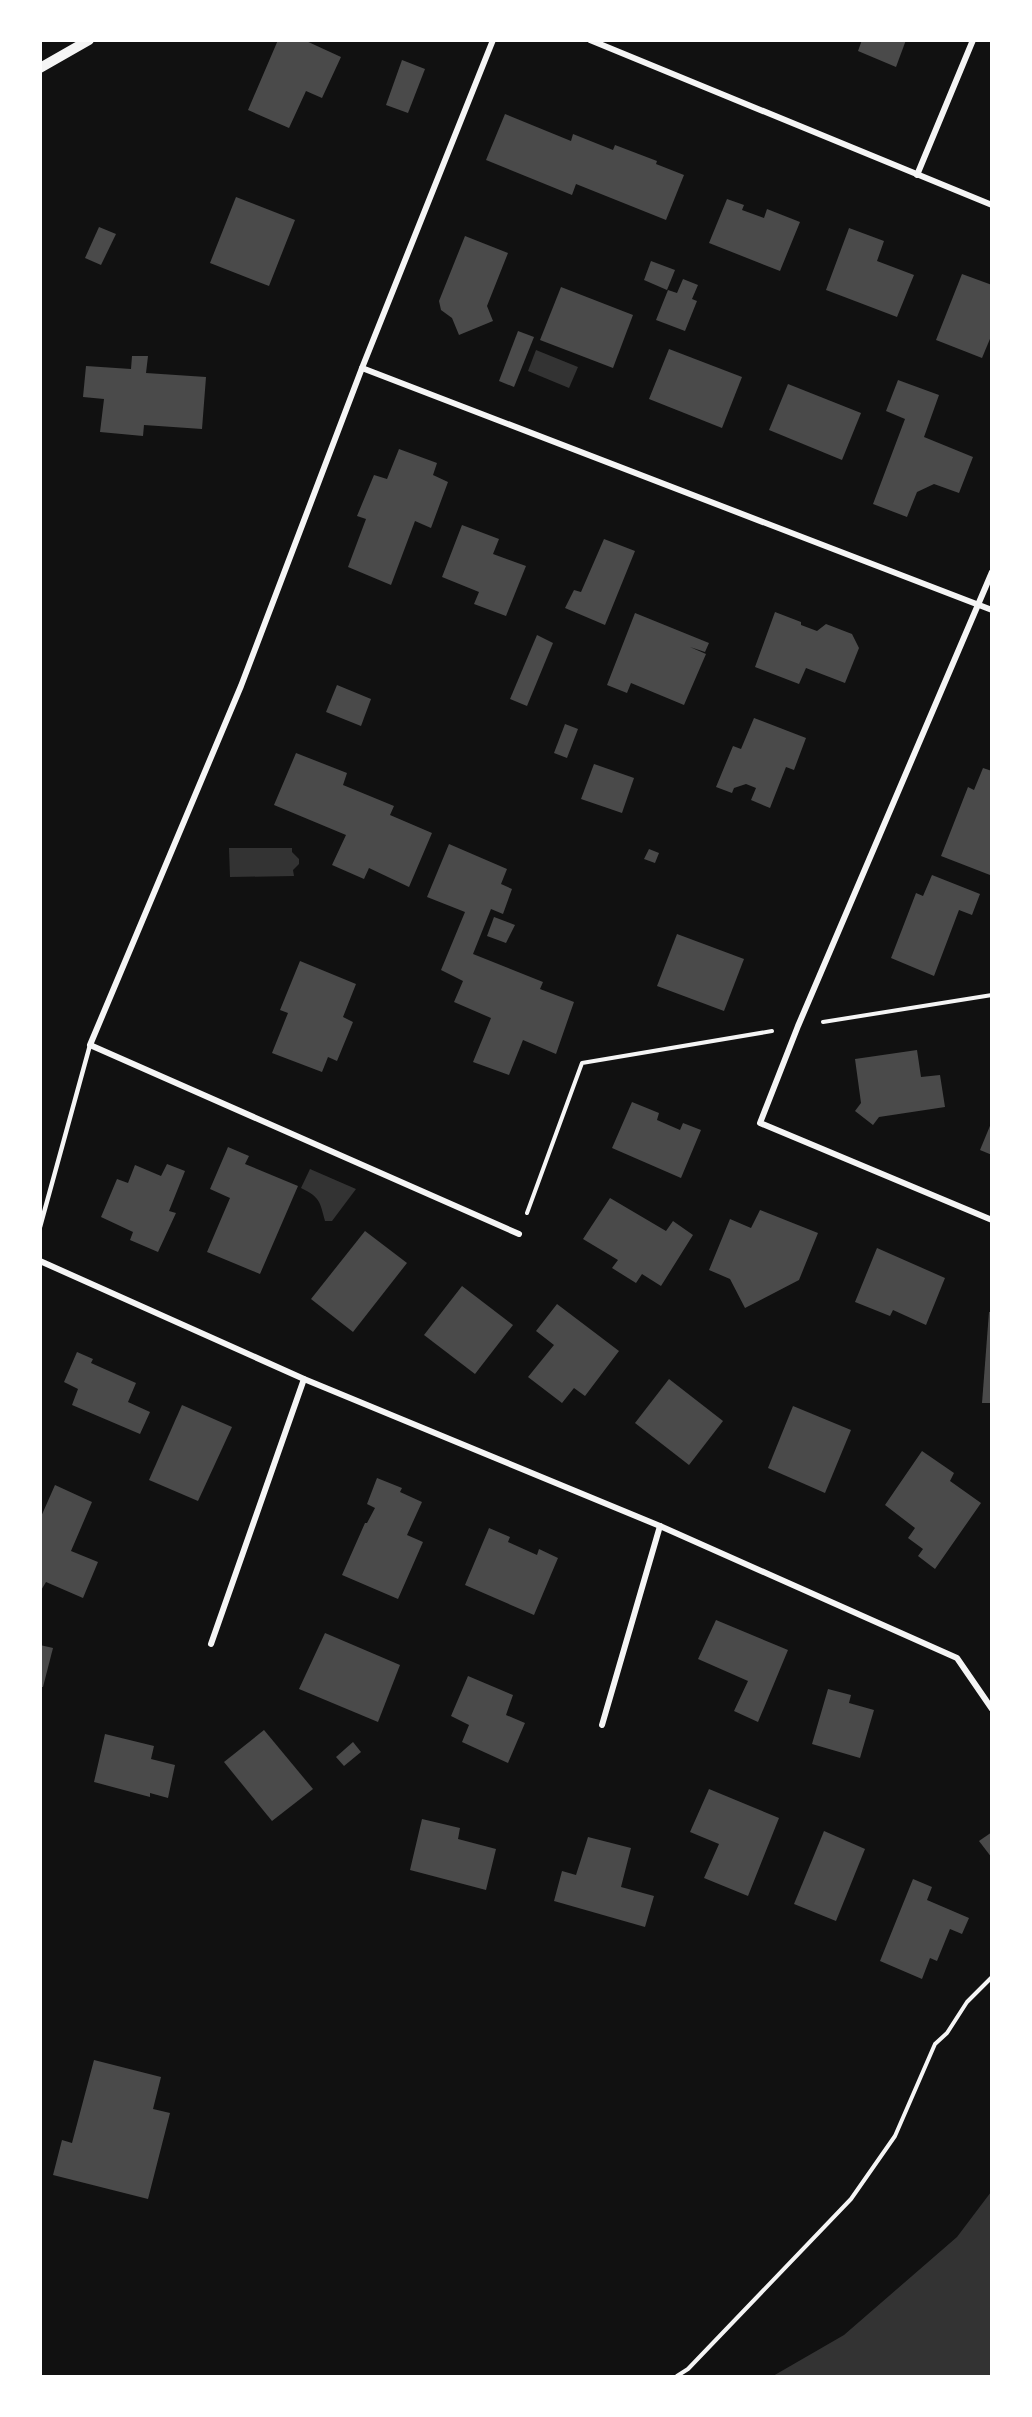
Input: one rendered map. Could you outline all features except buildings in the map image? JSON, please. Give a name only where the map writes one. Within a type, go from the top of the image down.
[{"type":"street","points":[[40,68],[90,40]]},
{"type":"street","points":[[493,40],[362,368],[241,686],[90,1045],[519,1234]]},
{"type":"street","points":[[590,40],[992,205]]},
{"type":"street","points":[[917,175],[973,40]]},
{"type":"street","points":[[362,368],[992,609]]},
{"type":"street","points":[[992,572],[798,1026],[760,1123],[992,1220]]},
{"type":"street","points":[[40,1261],[304,1379],[660,1526],[957,1658],[992,1709]]},
{"type":"street","points":[[211,1644],[304,1379]]},
{"type":"street","points":[[602,1725],[660,1526]]},
{"type":"lane","points":[[40,1227],[90,1045]]},
{"type":"path","points":[[519,1234],[582,1063],[992,995]]},
{"type":"path","points":[[677,2376],[688,2369],[851,2199],[896,2136],[935,2044],[947,2033],[966,2002],[992,1977]]},
{"type":"shaded area","points":[[536,350],[578,367],[569,388],[528,371]]},
{"type":"shaded area","points":[[229,848],[292,848],[292,852],[299,859],[299,864],[293,870],[294,876],[230,877]]},
{"type":"shaded area","points":[[310,1169],[356,1189],[332,1221],[325,1221],[318,1201],[312,1194],[301,1188]]},
{"type":"shaded area","points":[[991,2192],[991,2376],[773,2376],[844,2335],[957,2237]]}]
